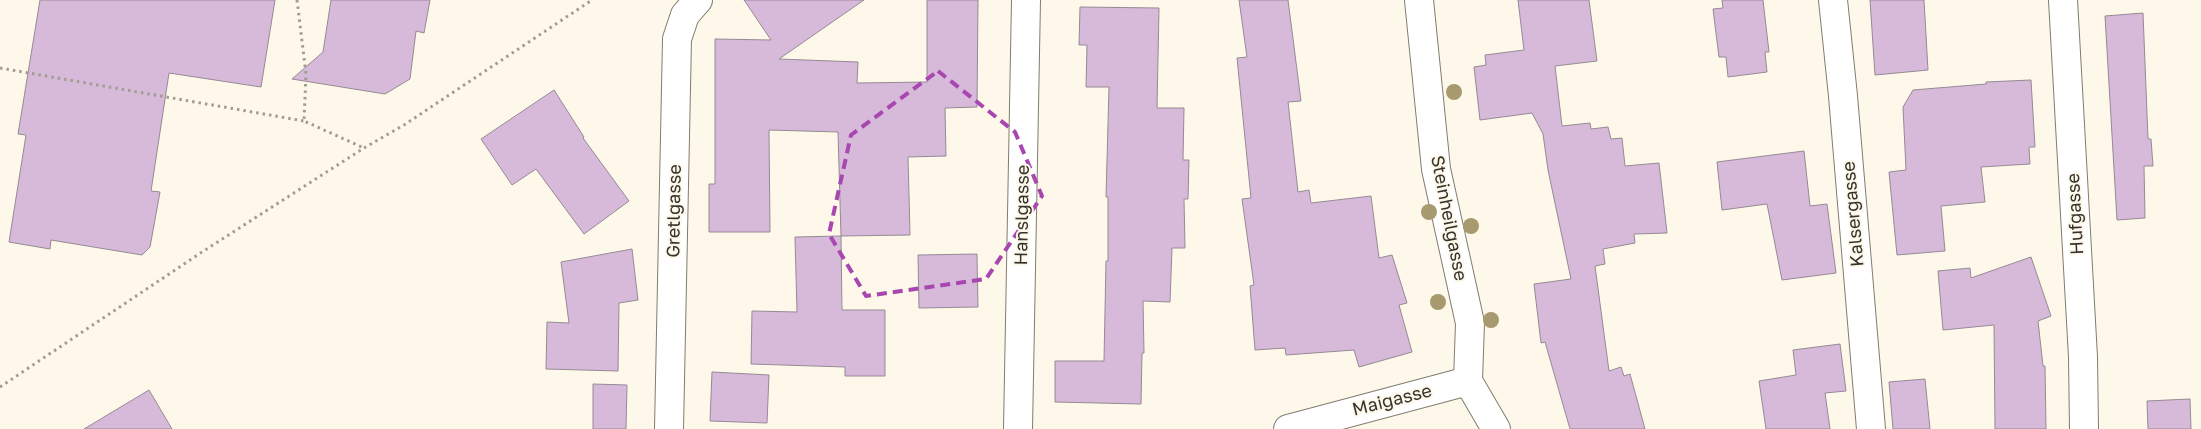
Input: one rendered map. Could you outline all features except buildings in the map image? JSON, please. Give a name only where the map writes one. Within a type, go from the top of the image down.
[{"type":"street","name":"Gretlgasse","points":[[669,429],[677,39],[685,14],[698,0]]},
{"type":"street","name":"Hanslgasse","points":[[1018,429],[1026,0]]},
{"type":"street","name":"Steinheilgasse","points":[[1419,0],[1436,169],[1470,323],[1468,381]]},
{"type":"street","name":"Kalsergasse","points":[[1833,0],[1844,106],[1870,429]]},
{"type":"street","name":"Hufgasse","points":[[2063,0],[2083,357],[2084,429]]},
{"type":"street","name":"Maigasse","points":[[1288,429],[1468,381]]},
{"type":"street","points":[[1468,381],[1496,429]]},
{"type":"path","points":[[297,0],[306,74],[304,121]]},
{"type":"path","points":[[0,387],[202,252],[364,148],[404,125],[592,0]]},
{"type":"path","points":[[0,68],[304,121],[364,148]]},
{"type":"highlighted area","points":[[938,71],[1015,132],[1042,196],[986,279],[866,296],[829,234],[851,135]]}]
